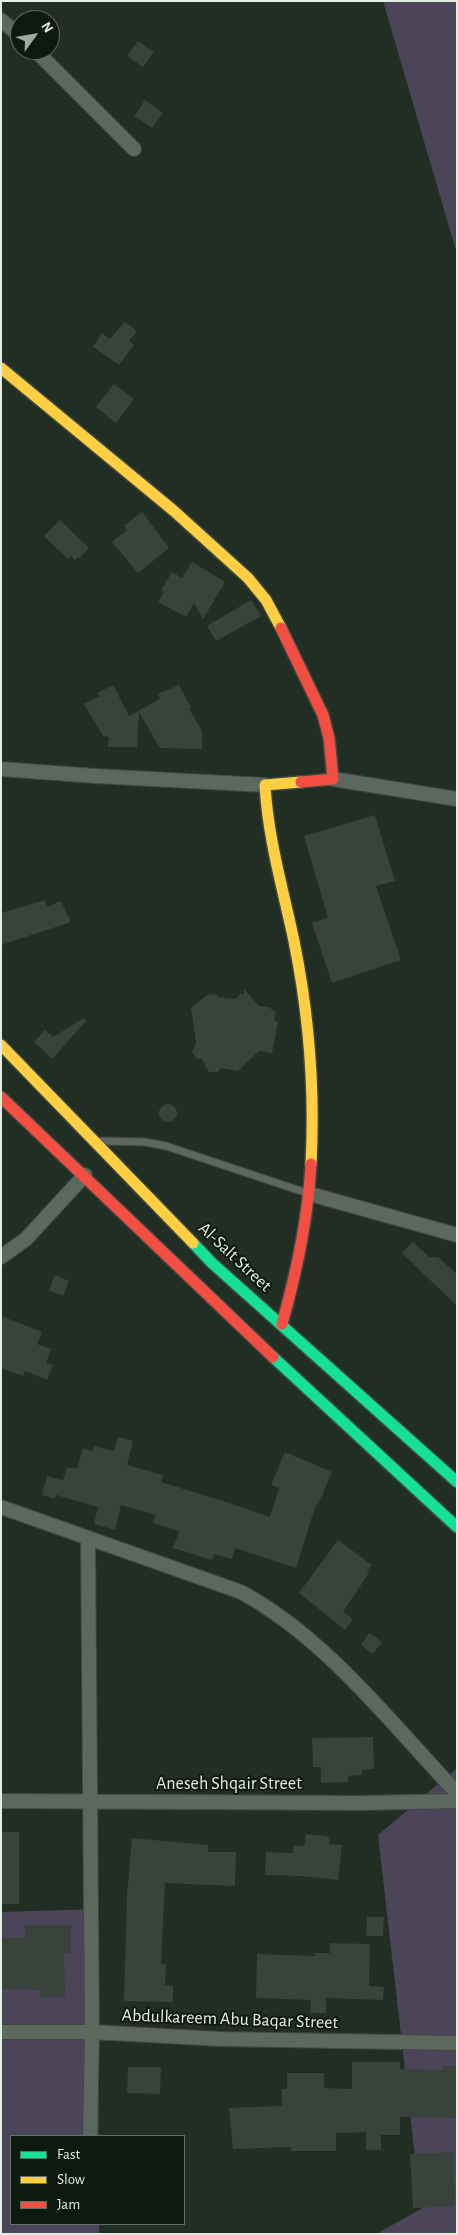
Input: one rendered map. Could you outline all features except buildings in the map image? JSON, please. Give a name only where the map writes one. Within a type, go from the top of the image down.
[{"type":"main road","points":[[1,368],[174,511],[248,578],[266,600],[323,716],[329,738],[333,778],[265,785],[266,813],[271,850],[294,941],[308,1037],[313,1119],[310,1194],[295,1284],[282,1324]]},
{"type":"main road","points":[[1,1033],[22,1066]]},
{"type":"main road","name":"Al-Salt Street","points":[[1,1045],[212,1263],[457,1482]]},
{"type":"main road","points":[[1,1097],[85,1175],[280,1364],[457,1527]]},
{"type":"main road","points":[[30,1142],[67,1158]]},
{"type":"street","points":[[45,60],[134,149]]},
{"type":"street","points":[[1,769],[265,785]]},
{"type":"street","points":[[333,778],[457,800]]},
{"type":"street","points":[[1,1257],[26,1239],[85,1175]]},
{"type":"street","points":[[310,1194],[457,1235]]},
{"type":"street","points":[[1,1507],[241,1592],[282,1616],[310,1639],[344,1672],[457,1794]]},
{"type":"street","points":[[88,1539],[92,2032],[90,2135]]},
{"type":"street","name":"Aneseh Shqair Street","points":[[1,1800],[360,1803],[457,1801]]},
{"type":"street","name":"Abdulkareem Abu Baqar Street","points":[[1,2032],[92,2032],[248,2040],[457,2043]]},
{"type":"lane","points":[[93,1142],[145,1142],[166,1146],[310,1194]]},
{"type":"shaded area","points":[[383,1],[457,1],[457,254]]},
{"type":"shaded area","points":[[457,1768],[457,2234],[376,2234],[421,2209],[378,1835]]},
{"type":"shaded area","points":[[98,1909],[99,2135],[10,2135],[10,2225],[99,2225],[99,2234],[1,2234],[1,1912]]},
{"type":"traffic: fast","points":[[193,1243],[212,1263],[457,1482]]},
{"type":"traffic: fast","points":[[273,1357],[457,1527]]},
{"type":"traffic: slow","points":[[1,368],[174,511],[248,578],[266,600],[281,628]]},
{"type":"traffic: slow","points":[[301,782],[265,785],[269,825],[276,864],[294,941],[304,997],[310,1052],[311,1164]]},
{"type":"traffic: slow","points":[[1,1045],[193,1243]]},
{"type":"traffic: jam","points":[[281,628],[323,715],[329,738],[333,779],[301,782]]},
{"type":"traffic: jam","points":[[1,1097],[273,1357]]},
{"type":"traffic: jam","points":[[282,1324],[301,1244],[311,1164]]}]
